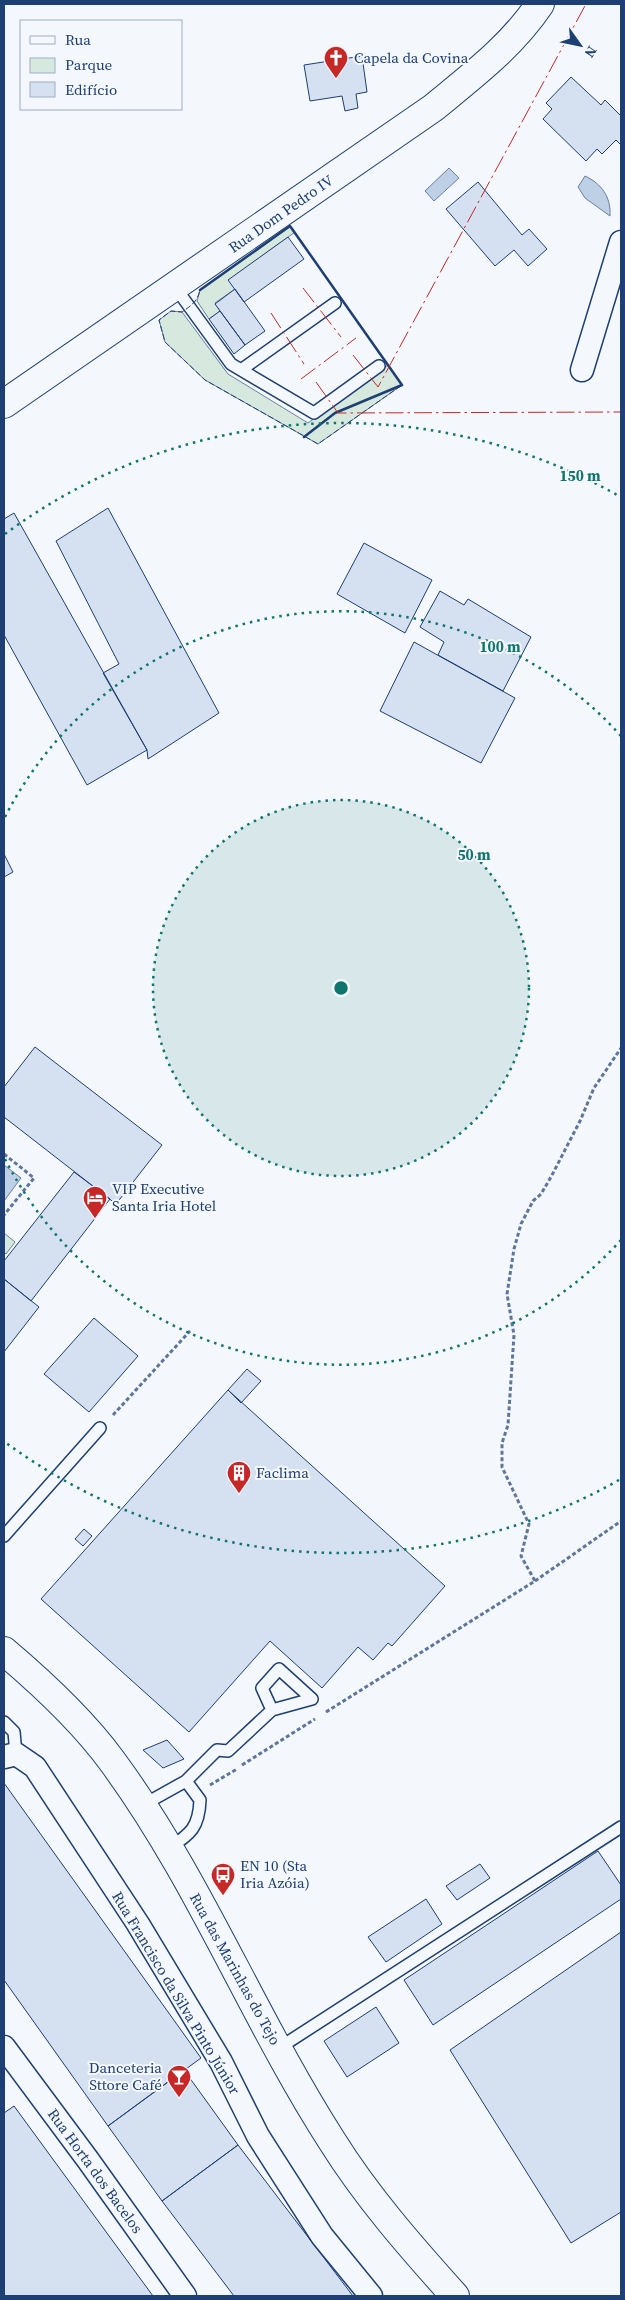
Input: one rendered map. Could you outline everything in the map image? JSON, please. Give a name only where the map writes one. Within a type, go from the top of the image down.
[{"type":"main road","name":"Rua Dom Pedro IV","points":[[4,404],[433,108],[485,66],[525,26],[540,4]]},
{"type":"main road","name":"Rua das Marinhas do Tejo","points":[[4,1651],[78,1720],[112,1760],[168,1848],[331,2140],[373,2200],[456,2296]]},
{"type":"street","points":[[582,370],[621,242]]},
{"type":"street","name":"Rua Francisco da Silva Pinto Júnior","points":[[10,1756],[35,1767],[138,1924],[221,2062],[258,2136],[322,2236],[371,2296]]},
{"type":"street","name":"Rua Horta dos Bacelos","points":[[4,2047],[88,2160],[185,2296]]},
{"type":"lane","points":[[175,287],[231,364],[314,413],[379,366]]},
{"type":"lane","points":[[240,370],[335,303]]},
{"type":"lane","points":[[4,1536],[100,1428]]},
{"type":"lane","points":[[142,1805],[186,1781],[217,1750],[228,1751],[272,1710]]},
{"type":"lane","points":[[4,1722],[14,1732],[10,1756]]},
{"type":"lane","points":[[168,1848],[188,1835],[199,1819],[200,1800],[186,1781]]},
{"type":"lane","points":[[279,2048],[621,1827]]},
{"type":"path","points":[[535,1581],[521,1556],[529,1524],[502,1467],[502,1443],[508,1425],[514,1335],[507,1294],[513,1258],[522,1224],[533,1201],[541,1194],[551,1177],[594,1088],[621,1048]]},
{"type":"path","points":[[4,1154],[34,1178],[4,1214]]},
{"type":"path","points":[[100,1428],[190,1331]]},
{"type":"path","points":[[195,1795],[535,1581],[621,1521]]},
{"type":"green space","points":[[290,226],[295,232],[229,280],[235,289],[215,303],[220,311],[209,319],[197,301],[200,290]]},
{"type":"green space","points":[[171,311],[182,312],[228,374],[308,423],[388,365],[402,385],[318,444],[205,380],[165,342],[159,320]]},
{"type":"green space","points":[[4,1233],[15,1242],[6,1254],[4,1252]]},
{"type":"water","points":[[449,168],[459,178],[434,201],[425,191]]},
{"type":"water","points":[[585,176],[601,187],[609,203],[610,216],[585,198],[578,187]]},
{"type":"water","points":[[4,1165],[21,1178],[4,1201]]},
{"type":"building","name":"Capela da Covina","points":[[362,56],[367,92],[356,94],[358,108],[345,111],[342,96],[310,101],[304,65]]},
{"type":"building","points":[[571,77],[601,105],[605,100],[621,116],[621,145],[616,140],[602,154],[597,149],[586,161],[543,119],[552,109],[546,103]]},
{"type":"building","points":[[478,182],[522,235],[529,229],[547,249],[528,266],[514,250],[495,266],[446,209]]},
{"type":"building","points":[[288,237],[304,259],[244,302],[228,280]]},
{"type":"building","points":[[235,289],[265,331],[245,345],[215,304]]},
{"type":"building","points":[[220,311],[245,345],[234,354],[209,319]]},
{"type":"building","points":[[108,508],[219,713],[148,759],[147,750],[103,673],[119,664],[56,541]]},
{"type":"building","points":[[14,513],[147,750],[87,785],[4,635],[4,519]]},
{"type":"building","points":[[364,543],[432,580],[405,633],[337,594]]},
{"type":"building","points":[[440,591],[464,605],[468,599],[531,637],[503,691],[438,655],[444,642],[420,627]]},
{"type":"building","points":[[414,642],[515,698],[481,763],[380,711]]},
{"type":"building","points":[[4,854],[13,872],[4,877]]},
{"type":"building","points":[[35,1047],[162,1145],[116,1204],[4,1117],[4,1087]]},
{"type":"building","points":[[74,1172],[110,1199],[31,1301],[4,1279],[4,1261]]},
{"type":"building","points":[[4,1279],[39,1307],[4,1352]]},
{"type":"building","points":[[94,1318],[138,1356],[89,1412],[44,1374]]},
{"type":"building","points":[[247,1369],[261,1381],[241,1403],[228,1390]]},
{"type":"building","name":"Faclima","points":[[228,1390],[445,1586],[392,1646],[388,1643],[373,1660],[358,1647],[322,1688],[270,1641],[189,1732],[41,1599]]},
{"type":"building","points":[[84,1529],[92,1536],[83,1546],[75,1539]]},
{"type":"building","points":[[167,1740],[184,1759],[163,1768],[143,1750]]},
{"type":"building","points":[[4,1783],[201,2058],[108,2126],[4,1980]]},
{"type":"building","points":[[598,1851],[621,1885],[621,1899],[433,2025],[404,1980]]},
{"type":"building","points":[[480,1864],[490,1878],[457,1900],[446,1886]]},
{"type":"building","points":[[426,1899],[442,1924],[386,1962],[368,1937]]},
{"type":"building","points":[[621,1932],[621,2212],[571,2243],[450,2050]]},
{"type":"building","points":[[376,2007],[399,2043],[347,2077],[324,2041]]},
{"type":"building","points":[[184,2070],[238,2145],[162,2201],[108,2126]]},
{"type":"building","points":[[14,2106],[153,2296],[4,2296],[4,2113]]},
{"type":"building","points":[[238,2145],[353,2296],[234,2296],[162,2201]]},
{"type":"fence","points":[[290,226],[402,385],[318,444],[205,380],[165,342],[159,320],[171,311],[182,312],[186,310],[196,300],[200,290],[290,226]]},
{"type":"wall","points":[[200,290],[290,226],[402,385],[335,413],[304,437]]},
{"type":"power","points":[[353,355],[378,387],[586,4]]},
{"type":"power","points":[[303,288],[341,337]]},
{"type":"power","points":[[271,313],[304,364]]},
{"type":"power","points":[[301,379],[356,338]]},
{"type":"power","points":[[316,382],[338,413],[621,412]]},
{"type":"place","name":"Capela da Covina","points":[[336,79]]},
{"type":"place","name":"VIP Executive Santa Iria Hotel","points":[[95,1219]]},
{"type":"place","name":"Faclima","points":[[239,1494]]},
{"type":"place","name":"EN 10 (Sta Iria Azóia)","points":[[223,1896]]},
{"type":"place","name":"Danceteria Sttore Café","points":[[179,2098]]}]
